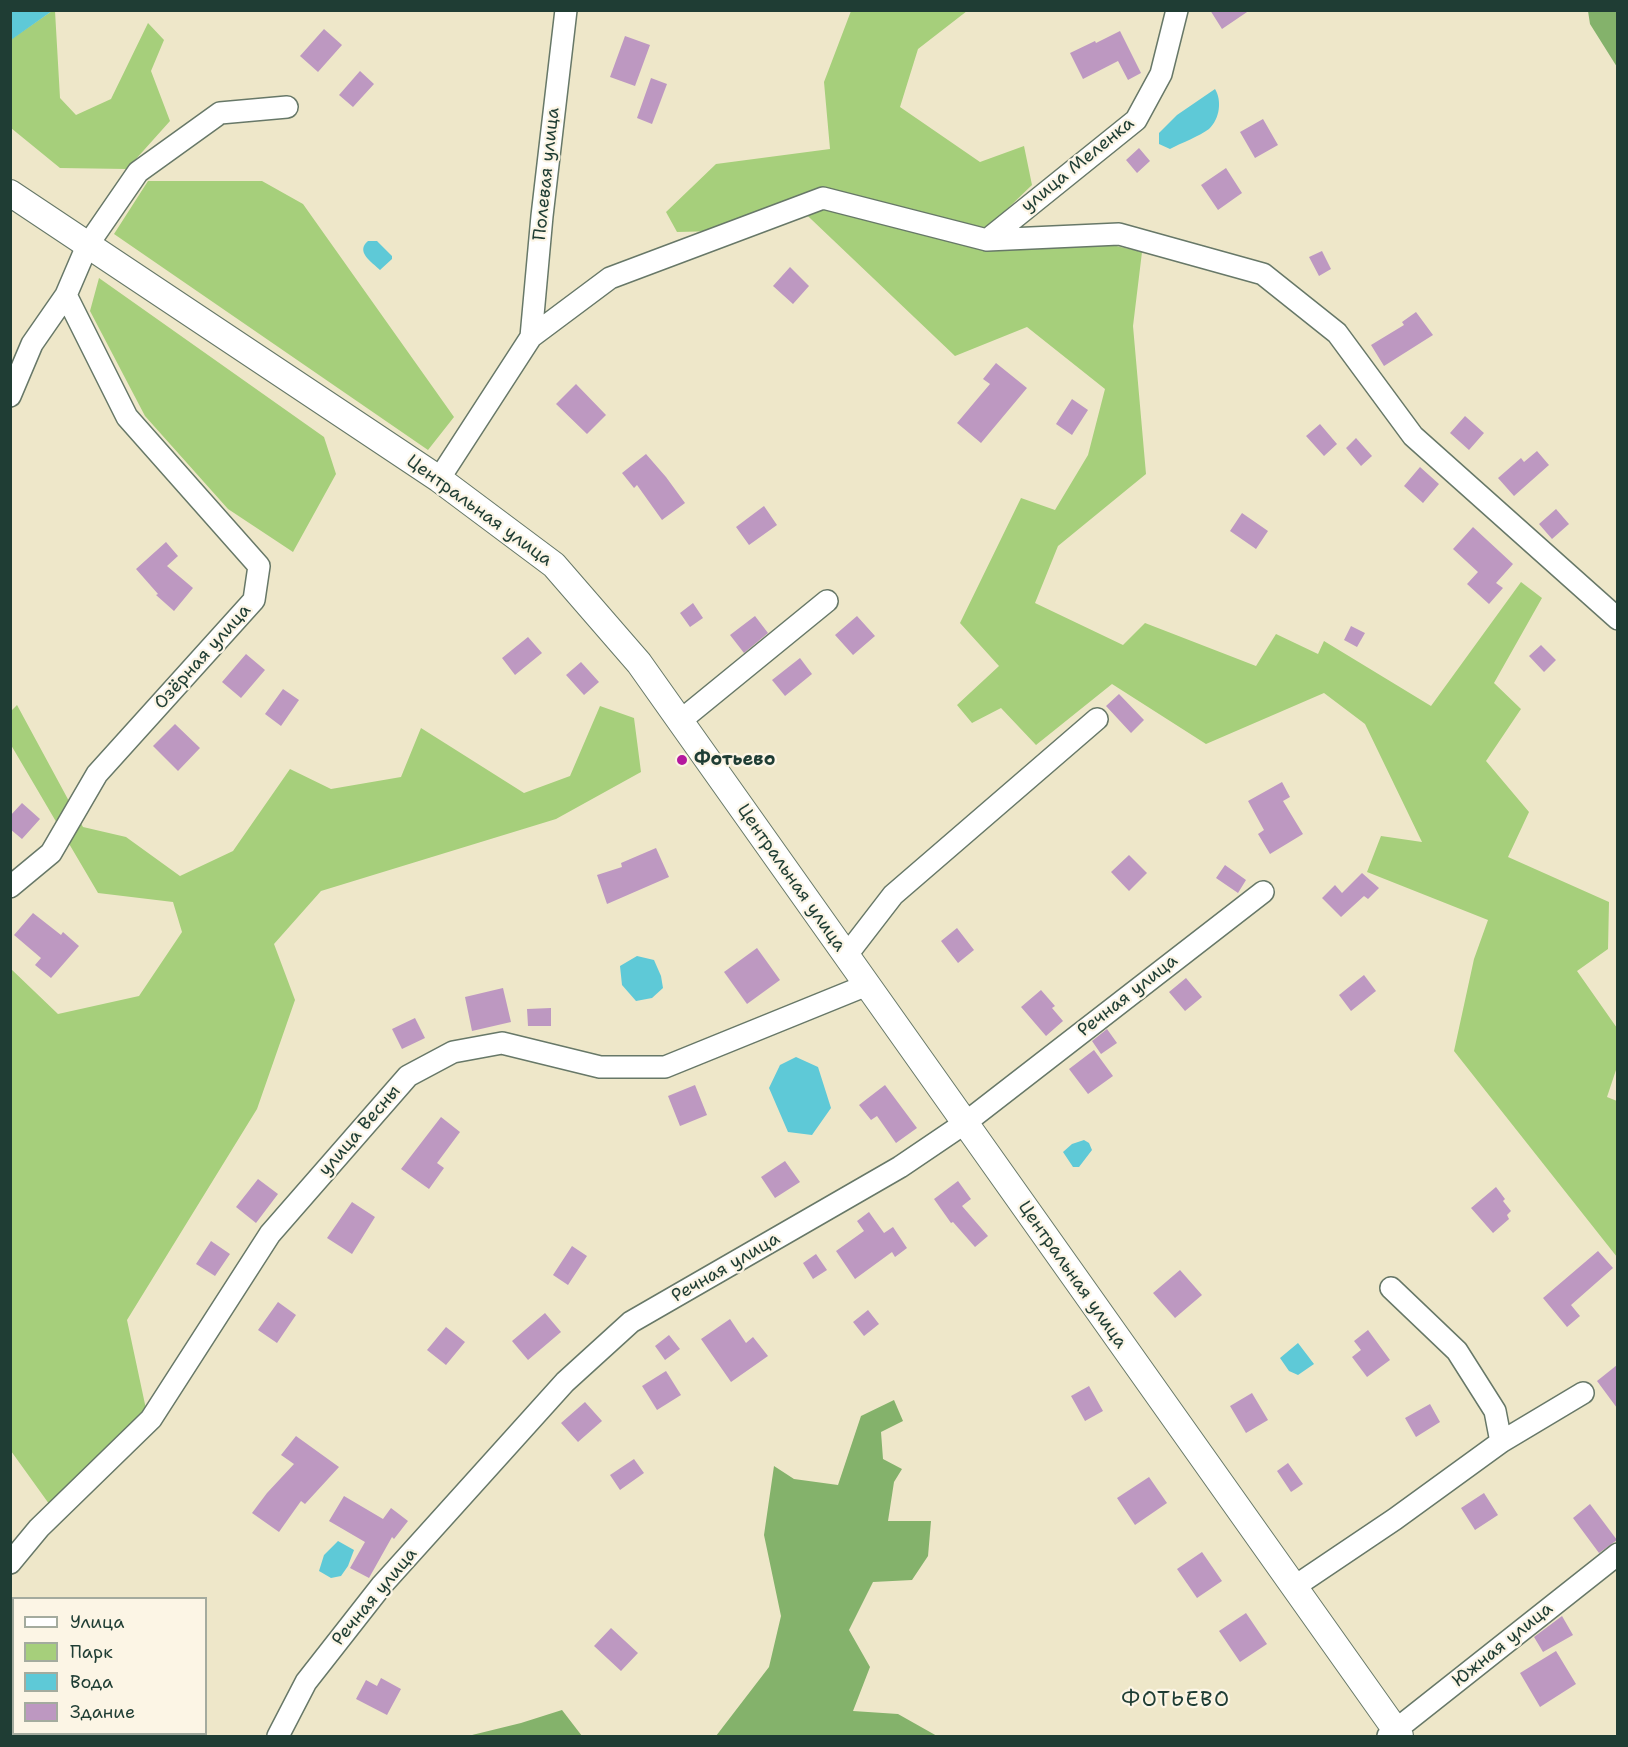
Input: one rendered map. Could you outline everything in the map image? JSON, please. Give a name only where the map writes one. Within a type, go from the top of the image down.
[{"type":"main road","name":"Центральная улица","points":[[10,193],[439,479],[554,565],[639,663],[1294,1587],[1395,1735]]},
{"type":"street","name":"Полевая улица","points":[[531,337],[542,216],[566,10]]},
{"type":"street","name":"улица Меленка","points":[[987,240],[1136,120],[1161,74],[1177,10]]},
{"type":"street","points":[[10,396],[32,344],[66,295],[87,246],[138,172],[220,113],[287,107]]},
{"type":"street","points":[[439,479],[531,337],[610,278],[823,198],[987,240],[1119,234],[1263,274],[1336,333],[1413,436],[1617,620]]},
{"type":"street","name":"Озёрная улица","points":[[10,887],[51,854],[97,774],[254,600],[259,566],[127,417],[66,295]]},
{"type":"street","points":[[680,721],[827,602]]},
{"type":"street","points":[[846,956],[893,895],[1097,719]]},
{"type":"street","name":"Речная улица","points":[[278,1737],[306,1682],[375,1593],[564,1382],[631,1322],[900,1167],[965,1123],[1263,892]]},
{"type":"street","name":"улица Весны","points":[[10,1563],[39,1528],[151,1419],[270,1234],[408,1076],[453,1052],[502,1043],[600,1067],[665,1067],[867,985]]},
{"type":"street","points":[[1391,1288],[1457,1351],[1495,1411],[1501,1442]]},
{"type":"street","points":[[1294,1587],[1395,1519],[1501,1442],[1583,1394]]},
{"type":"street","name":"Южная улица","points":[[1395,1735],[1617,1554]]},
{"type":"green space","points":[[55,11],[60,98],[76,115],[111,99],[148,23],[164,40],[151,71],[170,121],[127,169],[60,168],[11,128],[10,40]]},
{"type":"green space","points":[[851,11],[967,11],[918,49],[900,107],[980,162],[1024,146],[1032,185],[972,243],[1078,237],[1142,252],[1133,326],[1146,474],[1058,546],[1035,603],[1123,645],[1145,623],[1256,666],[1276,634],[1318,654],[1324,641],[1431,706],[1521,582],[1542,598],[1494,683],[1521,709],[1486,761],[1529,812],[1508,857],[1609,902],[1608,949],[1577,971],[1617,1028],[1617,1067],[1607,1097],[1617,1101],[1617,1257],[1454,1051],[1474,959],[1488,920],[1367,872],[1381,836],[1422,842],[1365,724],[1324,693],[1206,744],[1112,684],[1036,745],[1001,708],[972,723],[957,705],[999,666],[960,623],[1021,498],[1055,510],[1088,455],[1105,389],[1027,327],[955,356],[791,200],[718,231],[677,232],[666,212],[716,164],[830,149],[824,82]]},
{"type":"green space","points":[[1588,11],[1617,11],[1617,67],[1590,24]]},
{"type":"green space","points":[[148,181],[262,181],[303,204],[454,417],[428,450],[114,234]]},
{"type":"green space","points":[[99,278],[324,437],[336,474],[293,552],[228,509],[145,416],[90,311]]},
{"type":"green space","points":[[17,705],[83,827],[126,837],[180,876],[233,851],[290,769],[331,789],[401,777],[421,728],[524,793],[570,776],[600,706],[634,718],[641,772],[556,819],[321,891],[274,944],[295,1000],[257,1109],[127,1320],[146,1409],[52,1508],[11,1451],[10,968],[58,1014],[139,996],[182,932],[173,902],[98,893],[11,745],[11,711]]},
{"type":"green space","points":[[894,1400],[903,1421],[881,1432],[883,1459],[902,1469],[894,1482],[888,1521],[931,1521],[928,1556],[912,1580],[873,1582],[849,1630],[870,1667],[853,1711],[898,1714],[937,1736],[716,1736],[769,1667],[781,1616],[764,1535],[774,1466],[794,1479],[838,1485],[861,1416]]},
{"type":"green space","points":[[562,1710],[582,1736],[468,1736],[521,1723]]},
{"type":"water","points":[[11,10],[52,10],[52,11],[11,40]]},
{"type":"water","points":[[1215,89],[1219,98],[1219,109],[1216,120],[1209,129],[1170,149],[1159,144],[1159,133],[1177,115]]},
{"type":"water","points":[[368,241],[377,241],[392,256],[392,259],[380,270],[364,253],[364,245]]},
{"type":"water","points":[[637,956],[654,960],[663,988],[652,998],[636,1001],[622,985],[620,966]]},
{"type":"water","points":[[796,1057],[818,1067],[831,1108],[812,1135],[788,1132],[769,1088],[780,1065]]},
{"type":"water","points":[[1084,1140],[1089,1143],[1092,1150],[1079,1167],[1073,1167],[1063,1152],[1072,1144]]},
{"type":"water","points":[[1298,1343],[1314,1364],[1298,1375],[1289,1371],[1280,1358]]},
{"type":"water","points":[[338,1541],[354,1550],[341,1576],[331,1578],[319,1571],[324,1555]]},
{"type":"building","points":[[1210,10],[1250,10],[1222,29]]},
{"type":"building","points":[[324,29],[342,45],[318,72],[300,56]]},
{"type":"building","points":[[1120,31],[1141,73],[1128,80],[1118,61],[1083,79],[1070,53]]},
{"type":"building","points":[[625,36],[650,45],[635,86],[610,77]]},
{"type":"building","points":[[360,71],[374,84],[353,107],[339,95]]},
{"type":"building","points":[[651,78],[667,84],[652,124],[637,118]]},
{"type":"building","points":[[1263,119],[1278,145],[1255,158],[1240,132]]},
{"type":"building","points":[[1139,148],[1150,161],[1137,173],[1126,160]]},
{"type":"building","points":[[1226,168],[1242,193],[1218,210],[1201,185]]},
{"type":"building","points":[[1322,251],[1331,269],[1319,276],[1309,257]]},
{"type":"building","points":[[790,267],[809,286],[793,304],[773,286]]},
{"type":"building","points":[[1416,312],[1433,335],[1384,366],[1371,345],[1404,325],[1402,322]]},
{"type":"building","points":[[996,363],[1027,388],[981,443],[957,423],[990,384],[983,379]]},
{"type":"building","points":[[576,384],[606,415],[587,434],[556,404]]},
{"type":"building","points":[[1072,399],[1088,410],[1072,435],[1056,424]]},
{"type":"building","points":[[1465,416],[1484,433],[1469,450],[1450,433]]},
{"type":"building","points":[[1320,424],[1337,444],[1324,456],[1306,436]]},
{"type":"building","points":[[1356,438],[1372,456],[1361,466],[1346,448]]},
{"type":"building","points":[[1537,451],[1549,465],[1514,496],[1498,478],[1521,458],[1524,462]]},
{"type":"building","points":[[646,454],[685,503],[662,520],[637,485],[634,488],[622,473]]},
{"type":"building","points":[[1420,467],[1439,484],[1423,503],[1404,486]]},
{"type":"building","points":[[764,506],[777,525],[749,545],[736,527]]},
{"type":"building","points":[[1556,509],[1569,524],[1552,539],[1539,524]]},
{"type":"building","points":[[1242,513],[1268,531],[1256,549],[1230,531]]},
{"type":"building","points":[[1473,527],[1513,564],[1496,583],[1503,588],[1489,604],[1467,584],[1478,572],[1453,549]]},
{"type":"building","points":[[166,542],[178,556],[167,566],[193,588],[174,611],[156,595],[158,594],[136,569]]},
{"type":"building","points":[[693,603],[703,618],[690,627],[680,613]]},
{"type":"building","points":[[755,616],[768,633],[744,653],[730,635]]},
{"type":"building","points":[[857,616],[875,636],[853,655],[835,635]]},
{"type":"building","points":[[1351,626],[1365,633],[1357,647],[1344,640]]},
{"type":"building","points":[[528,637],[542,653],[515,675],[502,658]]},
{"type":"building","points":[[1541,645],[1556,660],[1544,672],[1529,656]]},
{"type":"building","points":[[246,654],[265,670],[241,698],[222,682]]},
{"type":"building","points":[[800,658],[812,674],[785,696],[772,680]]},
{"type":"building","points":[[581,662],[599,682],[584,695],[566,675]]},
{"type":"building","points":[[283,689],[299,700],[281,726],[265,714]]},
{"type":"building","points":[[1119,694],[1144,720],[1131,733],[1106,706]]},
{"type":"building","points":[[175,724],[200,748],[178,771],[153,746]]},
{"type":"building","points":[[1282,782],[1290,797],[1283,801],[1303,834],[1270,854],[1258,834],[1264,830],[1248,801]]},
{"type":"building","points":[[22,803],[40,819],[22,839],[10,829],[10,816]]},
{"type":"building","points":[[656,848],[669,877],[607,904],[597,875],[622,867],[621,863]]},
{"type":"building","points":[[1129,855],[1147,873],[1129,891],[1111,872]]},
{"type":"building","points":[[1225,865],[1246,880],[1238,893],[1216,878]]},
{"type":"building","points":[[1362,873],[1379,888],[1368,899],[1364,896],[1341,917],[1322,898],[1335,885],[1342,893]]},
{"type":"building","points":[[33,913],[61,935],[63,932],[79,946],[51,978],[35,965],[41,958],[14,935]]},
{"type":"building","points":[[957,928],[974,950],[958,963],[941,941]]},
{"type":"building","points":[[757,948],[780,980],[747,1004],[724,972]]},
{"type":"building","points":[[1364,975],[1376,991],[1351,1011],[1339,995]]},
{"type":"building","points":[[1186,978],[1202,997],[1185,1011],[1169,992]]},
{"type":"building","points":[[503,988],[511,1022],[472,1031],[465,997]]},
{"type":"building","points":[[1041,990],[1055,1006],[1052,1008],[1063,1021],[1046,1036],[1021,1007]]},
{"type":"building","points":[[551,1008],[551,1026],[528,1026],[527,1009]]},
{"type":"building","points":[[415,1018],[425,1038],[402,1049],[392,1029]]},
{"type":"building","points":[[1107,1029],[1117,1043],[1101,1054],[1092,1041]]},
{"type":"building","points":[[1094,1050],[1113,1076],[1088,1094],[1069,1069]]},
{"type":"building","points":[[695,1085],[707,1115],[680,1126],[668,1096]]},
{"type":"building","points":[[885,1085],[917,1128],[896,1143],[877,1116],[871,1120],[859,1105]]},
{"type":"building","points":[[441,1117],[460,1132],[437,1163],[444,1168],[429,1189],[401,1169]]},
{"type":"building","points":[[785,1161],[800,1182],[775,1198],[761,1177]]},
{"type":"building","points":[[258,1179],[278,1194],[256,1223],[236,1207]]},
{"type":"building","points":[[958,1181],[971,1199],[962,1206],[988,1236],[975,1247],[953,1222],[951,1223],[934,1199]]},
{"type":"building","points":[[1496,1187],[1511,1211],[1507,1215],[1509,1219],[1493,1233],[1471,1208]]},
{"type":"building","points":[[352,1202],[375,1217],[352,1254],[327,1238]]},
{"type":"building","points":[[869,1212],[884,1233],[893,1227],[907,1248],[895,1257],[892,1252],[855,1279],[836,1251],[864,1231],[857,1221]]},
{"type":"building","points":[[211,1241],[230,1254],[215,1276],[196,1264]]},
{"type":"building","points":[[572,1246],[587,1256],[568,1285],[553,1275]]},
{"type":"building","points":[[1598,1251],[1613,1268],[1571,1305],[1580,1316],[1567,1327],[1543,1298]]},
{"type":"building","points":[[816,1254],[827,1270],[813,1279],[803,1263]]},
{"type":"building","points":[[1180,1270],[1202,1295],[1175,1318],[1153,1293]]},
{"type":"building","points":[[278,1302],[296,1315],[277,1343],[258,1330]]},
{"type":"building","points":[[868,1310],[879,1324],[864,1336],[853,1322]]},
{"type":"building","points":[[545,1313],[561,1332],[528,1360],[512,1341]]},
{"type":"building","points":[[730,1319],[746,1343],[753,1337],[768,1356],[731,1382],[701,1339]]},
{"type":"building","points":[[446,1327],[465,1342],[446,1365],[427,1350]]},
{"type":"building","points":[[1368,1330],[1390,1360],[1367,1377],[1352,1357],[1361,1350],[1354,1341]]},
{"type":"building","points":[[669,1335],[680,1349],[665,1360],[655,1346]]},
{"type":"building","points":[[1617,1365],[1617,1408],[1597,1381]]},
{"type":"building","points":[[666,1371],[681,1395],[657,1410],[642,1386]]},
{"type":"building","points":[[1089,1386],[1103,1411],[1085,1421],[1071,1396]]},
{"type":"building","points":[[1252,1393],[1268,1420],[1246,1433],[1230,1406]]},
{"type":"building","points":[[585,1402],[602,1421],[578,1442],[561,1423]]},
{"type":"building","points":[[1430,1404],[1440,1422],[1416,1437],[1405,1418]]},
{"type":"building","points":[[296,1436],[339,1467],[305,1504],[301,1501],[279,1532],[252,1513],[294,1464],[281,1455]]},
{"type":"building","points":[[634,1459],[644,1473],[620,1490],[610,1475]]},
{"type":"building","points":[[1288,1463],[1303,1484],[1291,1492],[1277,1471]]},
{"type":"building","points":[[1149,1477],[1167,1503],[1135,1525],[1117,1498]]},
{"type":"building","points":[[1484,1493],[1498,1515],[1475,1530],[1461,1508]]},
{"type":"building","points":[[344,1496],[383,1519],[391,1508],[408,1521],[394,1539],[392,1537],[369,1578],[350,1568],[365,1542],[329,1521]]},
{"type":"building","points":[[1590,1504],[1617,1540],[1599,1553],[1573,1518]]},
{"type":"building","points":[[1202,1552],[1222,1581],[1197,1598],[1177,1569]]},
{"type":"building","points":[[1246,1613],[1267,1644],[1240,1662],[1219,1631]]},
{"type":"building","points":[[1562,1616],[1573,1635],[1543,1652],[1534,1637]]},
{"type":"building","points":[[611,1628],[638,1653],[621,1671],[594,1646]]},
{"type":"building","points":[[1556,1651],[1576,1684],[1540,1707],[1520,1673]]},
{"type":"building","points":[[381,1678],[401,1689],[387,1715],[356,1699],[366,1680],[377,1686]]},
{"type":"place","name":"Фотьево","points":[[682,760]]},
{"type":"district","name":"ФОТЬЕВО","points":[[1176,1701]]}]
